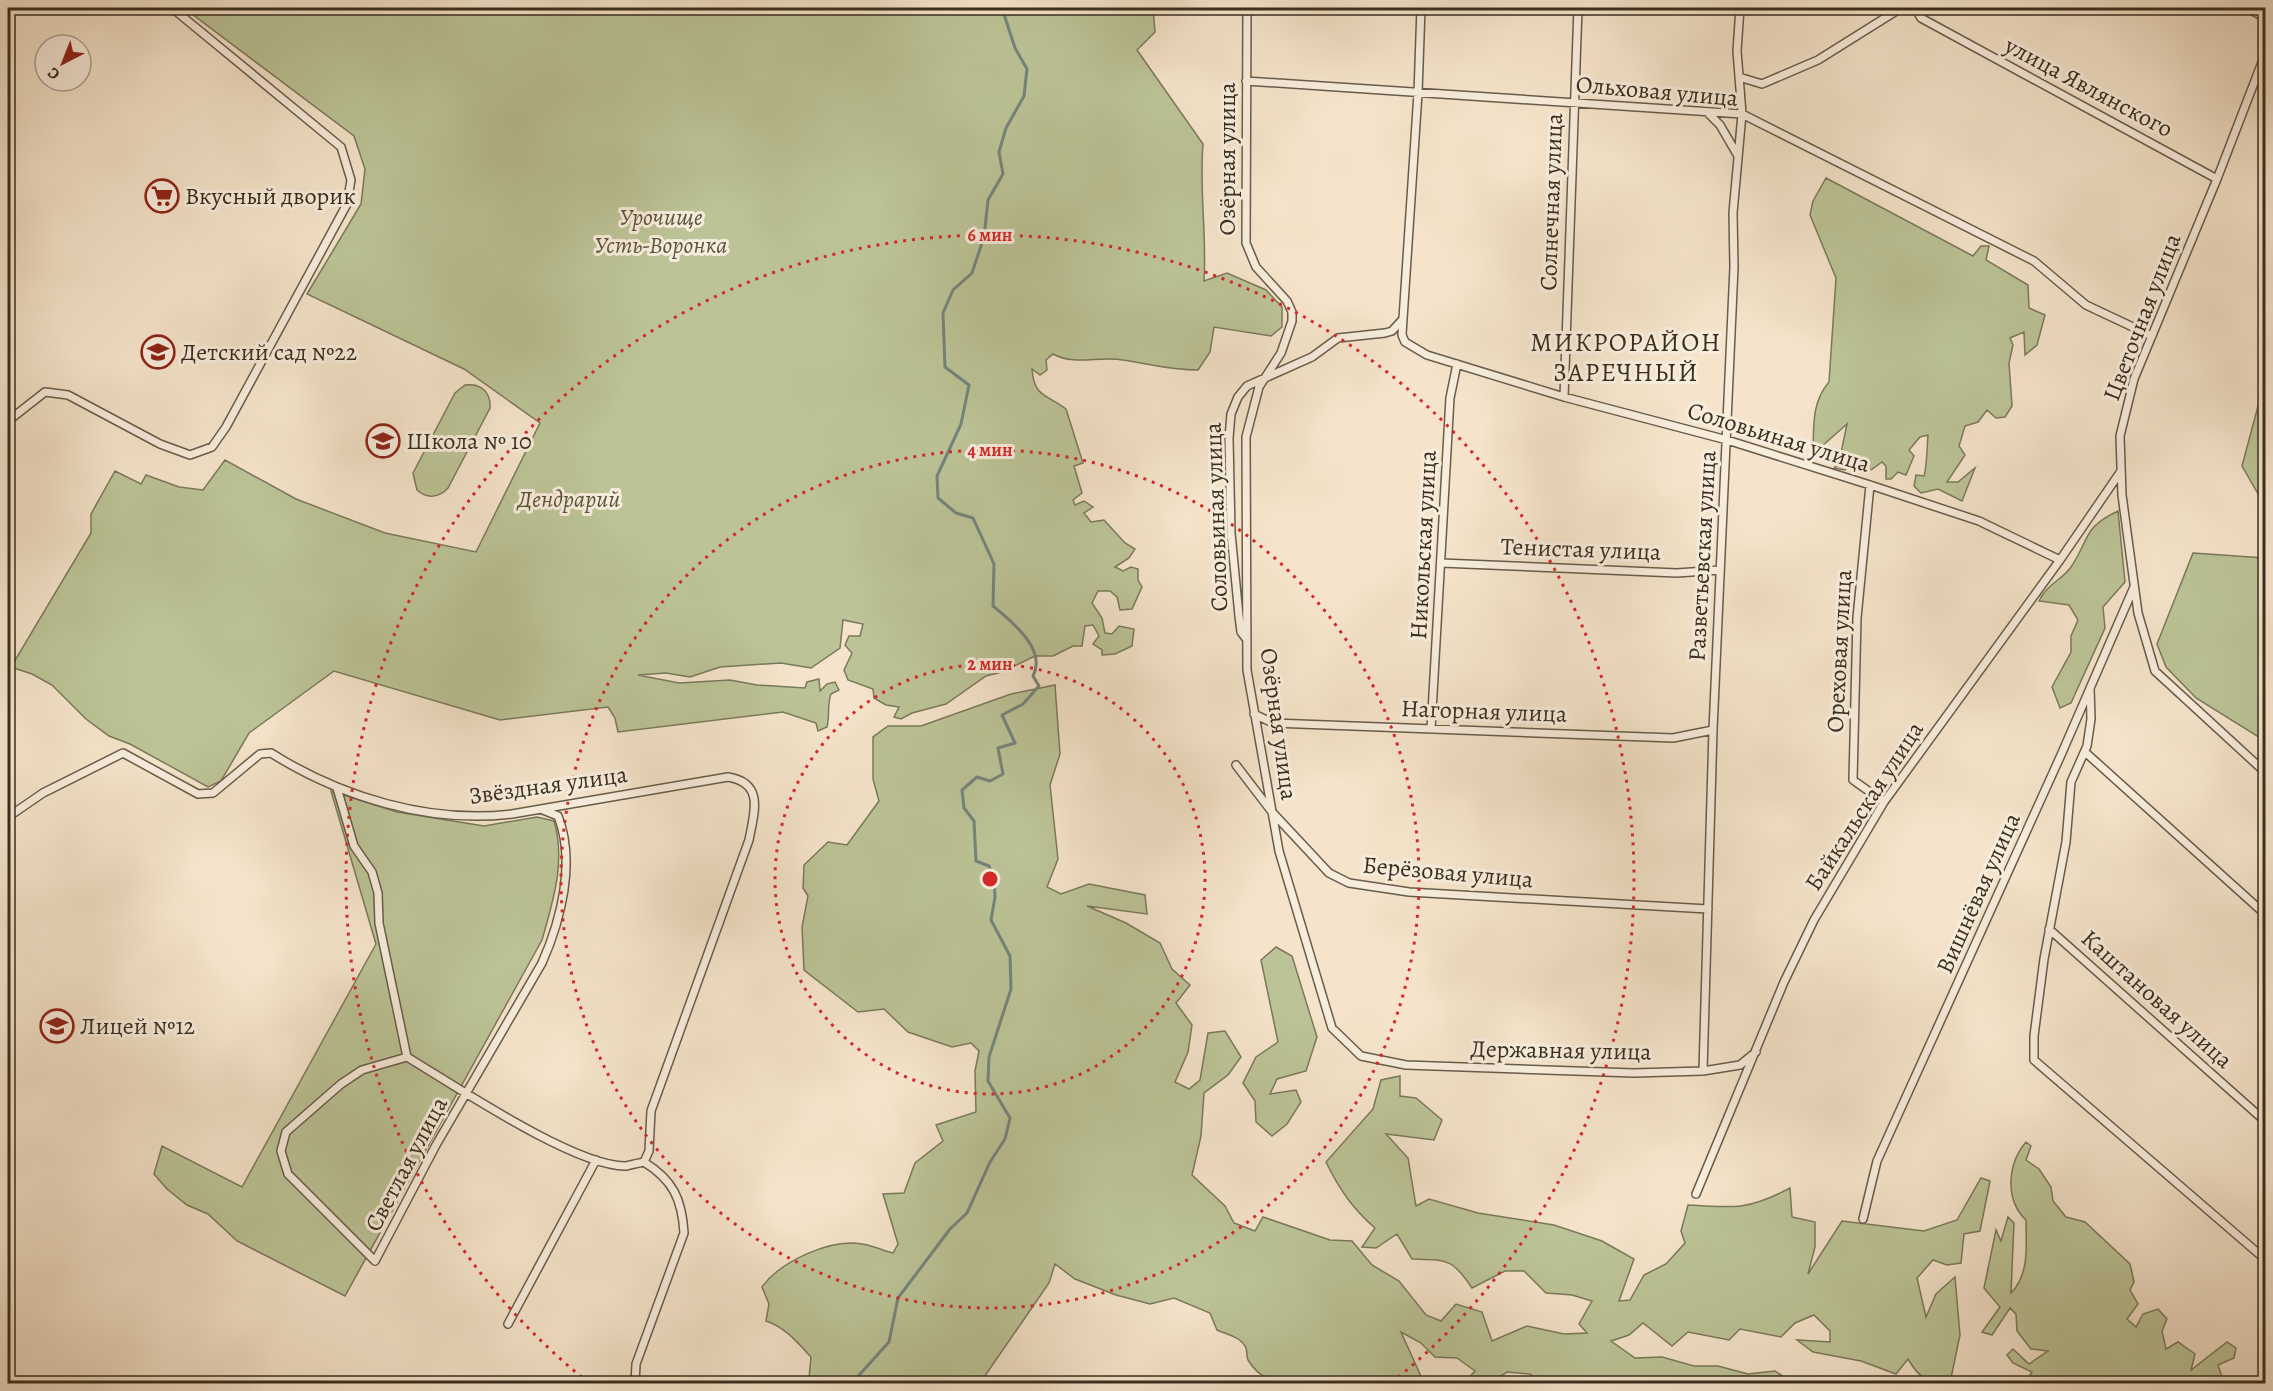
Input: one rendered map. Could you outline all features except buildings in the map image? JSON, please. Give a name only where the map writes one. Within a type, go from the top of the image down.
[{"type":"street","points":[[8,421],[45,392],[68,395],[160,444],[190,455],[212,447],[226,428],[348,204],[351,180],[341,147],[172,8]]},
{"type":"street","name":"Озёрная улица","points":[[1248,8],[1246,243],[1256,267],[1287,301],[1292,312],[1292,321],[1281,353],[1259,387],[1246,437],[1247,670],[1279,851],[1332,1028],[1360,1056]]},
{"type":"street","points":[[1403,319],[1418,93],[1421,8]]},
{"type":"street","name":"Солнечная улица","points":[[1564,397],[1578,8]]},
{"type":"street","name":"Разветьевская улица","points":[[1703,1071],[1713,730],[1727,440],[1733,213],[1742,114],[1737,51],[1740,8]]},
{"type":"street","points":[[1739,77],[1762,84],[1818,60],[1901,8]]},
{"type":"street","name":"улица Являнского","points":[[1915,8],[1921,18],[2217,179]]},
{"type":"street","points":[[2247,8],[2265,18]]},
{"type":"street","name":"Цветочная улица","points":[[2265,52],[2217,179],[2134,379],[2120,436],[2121,471],[2138,614],[2155,671],[2265,773]]},
{"type":"street","name":"Ольховая улица","points":[[1246,81],[1742,114],[2034,261],[2086,305],[2152,336]]},
{"type":"street","points":[[1706,113],[1720,125],[1738,156]]},
{"type":"street","name":"Соловьиная улица","points":[[1247,640],[1241,632],[1231,533],[1230,422],[1238,397],[1247,386],[1312,357],[1338,338],[1392,331],[1403,319]]},
{"type":"street","name":"Соловьиная улица","points":[[1403,319],[1402,335],[1412,348],[1564,397],[1727,440],[1870,485],[1979,521],[2060,560]]},
{"type":"street","name":"Никольская улица","points":[[1431,729],[1450,398],[1457,364]]},
{"type":"street","name":"Байкальская улица","points":[[1696,1194],[1784,982],[1814,920],[1884,802],[2060,560],[2121,471]]},
{"type":"street","name":"Ореховая улица","points":[[1870,485],[1857,618],[1853,780],[1884,802]]},
{"type":"street","name":"Тенистая улица","points":[[1441,563],[1677,573],[1720,570]]},
{"type":"street","name":"Вишнёвая улица","points":[[1863,1219],[1877,1161],[2061,755],[2135,585]]},
{"type":"street","points":[[2090,684],[2091,719],[2085,752],[2071,782],[2066,842],[2049,929],[2034,1036],[2034,1060],[2140,1148],[2265,1260]]},
{"type":"street","name":"Нагорная улица","points":[[1254,714],[1273,723],[1673,738],[1713,730]]},
{"type":"street","points":[[2085,752],[2265,915]]},
{"type":"street","name":"Звёздная улица","points":[[8,817],[43,794],[123,753],[198,794],[213,793],[260,754],[271,753],[337,789],[453,816],[481,818],[728,777],[749,784],[754,799],[748,840],[738,874],[651,1111],[649,1151],[644,1162]]},
{"type":"street","name":"Берёзовая улица","points":[[1236,765],[1272,812],[1329,873],[1349,883],[1409,892],[1708,909]]},
{"type":"street","points":[[337,789],[354,846],[372,872],[378,893],[379,923],[407,1057],[534,1133],[596,1160],[625,1166],[644,1162],[660,1172],[673,1185],[683,1215],[684,1233],[636,1364],[635,1383]]},
{"type":"street","name":"Светлая улица","points":[[407,1057],[362,1070],[341,1084],[286,1132],[281,1151],[288,1174],[375,1261],[467,1092],[542,963],[554,937],[565,879],[565,834],[558,816],[541,809]]},
{"type":"street","name":"Каштановая улица","points":[[2049,929],[2265,1122]]},
{"type":"street","name":"Державная улица","points":[[1360,1056],[1406,1065],[1634,1073],[1703,1071],[1740,1065],[1756,1052]]},
{"type":"street","points":[[508,1324],[596,1160]]},
{"type":"green space","points":[[184,8],[1153,8],[1155,32],[1137,50],[1203,144],[1204,281],[1227,273],[1266,290],[1282,307],[1282,327],[1271,336],[1214,327],[1210,352],[1198,370],[1168,368],[1114,359],[1078,360],[1061,358],[1053,354],[1046,360],[1047,370],[1040,375],[1032,369],[1038,390],[1066,409],[1083,463],[1074,466],[1082,493],[1073,500],[1075,505],[1084,501],[1093,507],[1084,513],[1091,522],[1104,520],[1125,543],[1135,549],[1129,558],[1115,567],[1123,571],[1131,567],[1138,569],[1138,580],[1142,587],[1132,609],[1120,610],[1117,597],[1110,591],[1098,591],[1092,603],[1102,618],[1105,633],[1112,634],[1119,626],[1134,629],[1132,646],[1115,654],[1102,655],[1102,650],[1093,644],[1099,636],[1093,625],[1085,626],[1082,646],[1073,646],[1053,656],[1035,656],[1002,672],[986,676],[946,704],[912,713],[901,719],[894,717],[899,707],[886,705],[874,698],[873,689],[848,680],[844,670],[852,653],[845,645],[849,636],[860,636],[863,624],[843,620],[840,648],[811,668],[781,663],[720,667],[690,677],[666,673],[638,675],[679,683],[730,680],[757,685],[805,688],[807,682],[819,679],[820,691],[827,684],[835,682],[839,690],[831,694],[827,727],[818,731],[816,723],[783,712],[618,732],[615,718],[608,707],[500,720],[334,671],[249,733],[221,781],[208,787],[130,744],[109,736],[86,719],[52,685],[32,674],[11,667],[91,533],[91,514],[115,471],[141,484],[146,475],[179,487],[203,490],[225,460],[296,499],[385,533],[476,552],[540,423],[464,369],[307,294],[361,204],[365,169],[354,136]]},
{"type":"green space","points":[[1826,178],[1973,256],[1981,246],[1989,246],[1986,260],[2028,285],[2029,308],[2045,315],[2037,345],[2025,355],[2024,332],[2010,338],[2013,345],[2009,363],[2012,406],[2005,417],[1996,418],[1987,410],[1978,422],[1965,426],[1959,446],[1965,455],[1947,482],[1958,482],[1975,468],[1962,501],[1938,489],[1921,493],[1914,486],[1916,475],[1924,476],[1928,435],[1920,437],[1909,450],[1914,456],[1906,475],[1898,472],[1891,479],[1886,479],[1886,466],[1882,462],[1871,470],[1854,462],[1845,470],[1834,468],[1840,463],[1826,457],[1841,453],[1847,424],[1813,454],[1816,407],[1829,382],[1836,278],[1810,215],[1813,201]]},
{"type":"green space","points":[[2265,380],[2266,506],[2242,466]]},
{"type":"green space","points":[[465,385],[480,387],[484,390],[489,397],[490,408],[448,488],[437,495],[425,495],[417,490],[413,473],[455,393]]},
{"type":"green space","points":[[2118,511],[2125,582],[2103,607],[2105,628],[2071,703],[2060,708],[2052,687],[2071,652],[2071,636],[2078,620],[2069,605],[2039,601],[2042,595],[2071,567],[2092,529],[2106,517]]},
{"type":"green space","points":[[2193,553],[2265,558],[2265,741],[2196,698],[2166,667],[2157,644]]},
{"type":"green space","points":[[1055,685],[1060,754],[1050,785],[1058,859],[1047,887],[1061,894],[1089,884],[1145,895],[1147,914],[1087,906],[1126,923],[1160,943],[1172,969],[1190,985],[1176,1003],[1192,1025],[1188,1052],[1175,1082],[1189,1089],[1200,1080],[1208,1033],[1225,1031],[1241,1057],[1228,1075],[1204,1093],[1201,1136],[1192,1175],[1225,1206],[1234,1223],[1255,1231],[1263,1217],[1330,1240],[1352,1241],[1372,1265],[1399,1281],[1426,1315],[1441,1321],[1456,1304],[1482,1312],[1492,1341],[1527,1326],[1564,1334],[1587,1333],[1579,1324],[1592,1301],[1572,1295],[1546,1293],[1524,1271],[1505,1271],[1472,1288],[1459,1271],[1448,1263],[1412,1259],[1397,1234],[1376,1248],[1362,1247],[1375,1228],[1347,1198],[1326,1162],[1373,1109],[1381,1080],[1400,1076],[1400,1096],[1416,1098],[1442,1120],[1434,1140],[1386,1134],[1408,1158],[1416,1206],[1429,1199],[1478,1213],[1554,1225],[1602,1241],[1634,1259],[1619,1301],[1630,1300],[1644,1275],[1666,1264],[1685,1243],[1681,1231],[1688,1205],[1729,1207],[1752,1204],[1790,1188],[1792,1217],[1815,1222],[1815,1247],[1808,1274],[1842,1221],[1924,1231],[1957,1220],[1981,1178],[1990,1181],[1980,1231],[1964,1234],[1961,1263],[1947,1265],[1933,1260],[1917,1278],[1926,1317],[1936,1294],[1955,1277],[1960,1335],[1950,1383],[1930,1381],[1916,1371],[1908,1359],[1896,1374],[1861,1361],[1813,1352],[1797,1340],[1830,1342],[1830,1331],[1814,1315],[1795,1323],[1781,1337],[1740,1329],[1729,1340],[1688,1332],[1672,1346],[1643,1323],[1629,1335],[1611,1341],[1635,1358],[1662,1357],[1694,1366],[1718,1366],[1748,1374],[1775,1371],[1793,1383],[1542,1384],[1530,1374],[1507,1372],[1490,1383],[1464,1383],[1475,1371],[1457,1358],[1435,1357],[1421,1343],[1401,1332],[1424,1383],[1330,1383],[1328,1378],[1306,1383],[1284,1383],[1273,1381],[1255,1369],[1248,1360],[1243,1343],[1217,1330],[1210,1313],[1174,1298],[1150,1304],[1116,1295],[1075,1279],[1055,1264],[1049,1283],[980,1383],[812,1383],[809,1378],[811,1357],[785,1331],[766,1321],[769,1304],[762,1287],[793,1261],[821,1248],[849,1243],[866,1245],[893,1253],[898,1244],[883,1194],[904,1193],[915,1163],[943,1141],[936,1125],[976,1112],[975,1071],[979,1051],[971,1043],[952,1047],[908,1032],[884,1009],[858,1012],[804,970],[802,927],[808,896],[803,888],[804,865],[828,842],[847,845],[879,801],[873,779],[873,737],[888,726],[921,726],[1011,694]]},
{"type":"green space","points":[[331,791],[397,812],[484,826],[537,817],[554,821],[559,851],[557,881],[542,940],[345,1296],[237,1241],[208,1214],[187,1205],[167,1189],[154,1174],[162,1146],[242,1187],[376,944]]},
{"type":"green space","points":[[1276,947],[1292,956],[1317,1037],[1306,1071],[1277,1079],[1270,1094],[1296,1090],[1301,1102],[1287,1124],[1272,1136],[1256,1122],[1255,1101],[1243,1083],[1256,1057],[1278,1042],[1261,960]]},
{"type":"green space","points":[[2026,1142],[2031,1146],[2026,1160],[2039,1169],[2051,1187],[2053,1201],[2066,1217],[2085,1222],[2130,1264],[2134,1282],[2130,1290],[2138,1304],[2127,1319],[2136,1327],[2143,1314],[2158,1309],[2167,1319],[2162,1331],[2166,1349],[2178,1342],[2195,1354],[2191,1370],[2227,1342],[2236,1348],[2234,1358],[2218,1365],[2224,1383],[2025,1383],[2032,1372],[2013,1363],[2007,1355],[2013,1349],[2029,1364],[2048,1351],[2031,1349],[2017,1331],[2016,1314],[2010,1308],[1992,1335],[1982,1332],[2000,1307],[1984,1288],[1996,1230],[2001,1241],[2008,1217],[2014,1223],[2011,1293],[2024,1268],[2026,1220],[2014,1202],[2011,1181],[2015,1160]]},
{"type":"waterway","points":[[851,1384],[889,1342],[898,1298],[950,1229],[967,1213],[990,1162],[1005,1139],[1010,1118],[988,1081],[989,1057],[1011,989],[1010,956],[991,920],[995,897],[994,878],[989,866],[976,861],[974,821],[964,808],[962,790],[977,777],[990,781],[1003,774],[998,748],[1015,743],[1002,715],[1023,704],[1039,686],[1033,676],[1036,666],[1032,646],[1018,628],[993,606],[994,564],[973,518],[956,513],[938,498],[937,476],[961,424],[969,385],[945,367],[943,313],[953,290],[972,273],[984,237],[988,200],[1003,174],[999,152],[1006,128],[1024,96],[1027,69],[1015,48],[1002,8]]},
{"type":"place","name":"Вкусный дворик","points":[[162,196]]},
{"type":"place","name":"Детский сад №22","points":[[158,352]]},
{"type":"place","name":"Школа № 10","points":[[383,441]]},
{"type":"place","name":"Лицей №12","points":[[57,1026]]},
{"type":"district","name":"МИКРОРАЙОН ЗАРЕЧНЫЙ","points":[[1626,357]]},
{"type":"park label","name":"Урочище Усть-Воронка","points":[[661,231]]},
{"type":"park label","name":"Дендрарий","points":[[569,499]]}]
